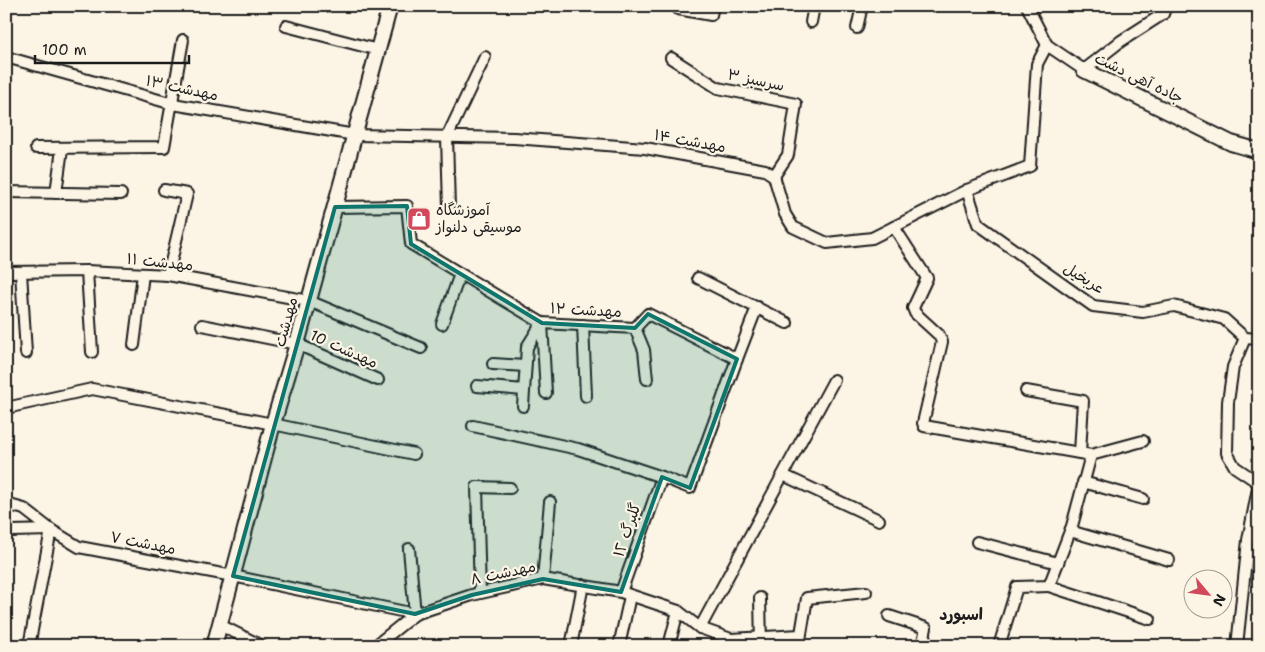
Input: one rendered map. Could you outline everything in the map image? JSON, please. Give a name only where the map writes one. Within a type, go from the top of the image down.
[{"type":"street","name":"مهدشت","points":[[214,646],[390,6]]},
{"type":"street","points":[[678,9],[711,15],[713,6]]},
{"type":"street","points":[[811,22],[814,6]]},
{"type":"street","points":[[857,28],[862,6]]},
{"type":"street","name":"جاده آهی دشت","points":[[1027,6],[1048,44],[1084,70],[1231,143],[1259,151]]},
{"type":"street","points":[[1084,70],[1121,41],[1163,14],[1166,6]]},
{"type":"street","points":[[286,26],[378,50]]},
{"type":"street","points":[[36,148],[164,147],[183,40]]},
{"type":"street","points":[[774,176],[785,214],[793,227],[827,243],[872,238],[967,190],[1030,166],[1036,64],[1048,44]]},
{"type":"street","name":"مهدشت ۱۳","points":[[6,57],[173,104],[355,135]]},
{"type":"street","points":[[449,208],[446,137],[485,57]]},
{"type":"street","name":"سرسبز ۳","points":[[671,58],[718,88],[796,104],[788,154],[774,176]]},
{"type":"street","name":"مهدشت ۱۴","points":[[355,135],[514,138],[644,148],[765,170],[774,176]]},
{"type":"street","points":[[56,193],[62,149]]},
{"type":"street","points":[[164,190],[187,194],[168,275]]},
{"type":"street","name":"عربخیل","points":[[967,190],[978,224],[1093,306],[1143,312],[1174,306],[1224,320],[1245,338]]},
{"type":"street","points":[[6,192],[121,194]]},
{"type":"street","name":"مهدشت ۱۲","points":[[335,207],[407,206],[411,244],[542,323],[636,328],[648,314],[737,359]]},
{"type":"street","points":[[894,227],[927,278],[913,308],[915,313],[939,335],[942,342],[923,423],[924,426],[1090,455],[1143,441]]},
{"type":"street","points":[[86,270],[92,352]]},
{"type":"street","name":"مهدشت ۱۱","points":[[6,272],[86,270],[168,275],[309,301],[421,348]]},
{"type":"street","points":[[21,272],[26,353]]},
{"type":"street","points":[[134,345],[143,274]]},
{"type":"street","points":[[442,324],[460,274]]},
{"type":"street","points":[[698,278],[787,322]]},
{"type":"street","points":[[473,426],[578,450],[690,488],[757,308]]},
{"type":"street","points":[[522,406],[527,348],[542,323]]},
{"type":"street","points":[[542,323],[546,394]]},
{"type":"street","name":"مهدشت 10","points":[[202,325],[297,344],[378,380]]},
{"type":"street","points":[[583,325],[586,396]]},
{"type":"street","points":[[636,328],[644,350],[647,379]]},
{"type":"street","points":[[1237,646],[1238,624],[1256,518],[1258,483],[1234,467],[1227,453],[1228,402],[1233,367],[1245,338],[1259,339]]},
{"type":"street","points":[[493,364],[525,366]]},
{"type":"street","points":[[700,628],[834,380]]},
{"type":"street","points":[[477,386],[524,390]]},
{"type":"street","points":[[6,408],[92,389],[274,424],[414,454]]},
{"type":"street","points":[[1026,391],[1083,401],[1080,453]]},
{"type":"street","points":[[1049,586],[1070,531],[1090,455]]},
{"type":"street","points":[[783,474],[879,520]]},
{"type":"street","name":"گلبرگ ١٢","points":[[619,646],[626,594],[662,477]]},
{"type":"street","points":[[1083,482],[1143,499]]},
{"type":"street","points":[[480,593],[477,487],[510,488]]},
{"type":"street","points":[[543,579],[550,502]]},
{"type":"street","name":"مهدشت ۷","points":[[6,504],[24,509],[51,530],[78,546],[416,614]]},
{"type":"street","points":[[6,530],[12,532],[51,530],[29,646]]},
{"type":"street","points":[[1070,531],[1169,560]]},
{"type":"street","points":[[977,542],[1058,562]]},
{"type":"street","points":[[408,549],[416,614]]},
{"type":"street","name":"مهدشت ۸","points":[[375,646],[416,614],[480,593],[543,579],[626,594],[678,611]]},
{"type":"street","points":[[570,646],[583,585]]},
{"type":"street","points":[[1000,646],[1017,587],[1049,586],[1150,619]]},
{"type":"street","points":[[669,646],[678,611],[700,628],[731,639],[760,641],[800,640],[807,598],[866,592]]},
{"type":"street","points":[[760,598],[760,641]]},
{"type":"street","points":[[889,616],[926,628],[922,646]]},
{"type":"street","points":[[220,626],[262,646]]},
{"type":"highlighted area","points":[[407,206],[411,244],[542,323],[635,328],[648,314],[737,359],[690,488],[662,477],[621,592],[543,579],[472,595],[415,614],[233,576],[335,207]]},
{"type":"place","name":"آموزشگاه موسیقی دلنواز","points":[[419,219]]},
{"type":"district","name":"اسبورد","points":[[961,614]]}]
